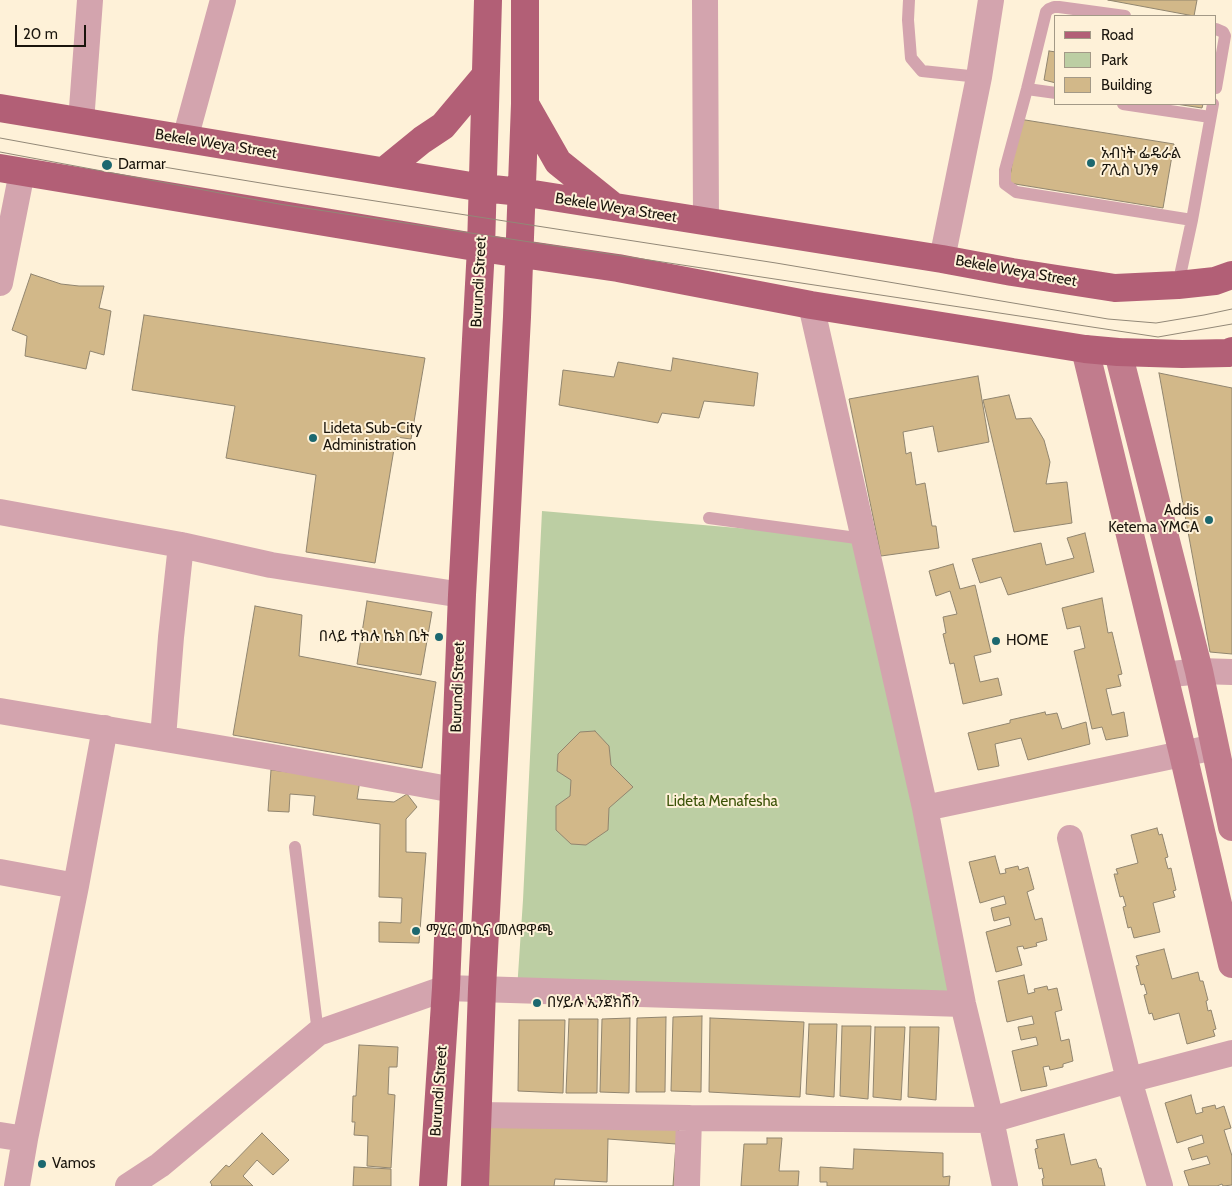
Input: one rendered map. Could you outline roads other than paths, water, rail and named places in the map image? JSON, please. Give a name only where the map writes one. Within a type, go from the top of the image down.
[{"type":"main road","name":"Burundi Street","points":[[433,1186],[446,988],[462,595],[481,248],[488,0]]},
{"type":"main road","points":[[475,1186],[482,989],[517,317],[525,104],[525,0]]},
{"type":"main road","points":[[384,171],[422,140],[443,126],[485,76]]},
{"type":"main road","points":[[525,104],[558,162],[615,208]]},
{"type":"main road","name":"Bekele Weya Street","points":[[0,108],[483,188],[521,192],[1115,288],[1215,281],[1232,275]]},
{"type":"main road","points":[[11,170],[481,248],[618,268],[811,305],[1085,349],[1182,354],[1231,352]]},
{"type":"main road","points":[[1085,349],[1232,964]]},
{"type":"main road","points":[[1118,352],[1199,671],[1232,827]]},
{"type":"street","points":[[81,122],[90,0]]},
{"type":"street","points":[[185,138],[223,0]]},
{"type":"street","points":[[704,0],[706,222]]},
{"type":"street","points":[[942,259],[979,78],[991,0]]},
{"type":"street","points":[[0,283],[11,170]]},
{"type":"street","points":[[811,305],[925,808],[963,1004],[1005,1186]]},
{"type":"street","points":[[0,512],[181,545],[271,565],[462,595]]},
{"type":"street","points":[[163,738],[181,545]]},
{"type":"street","points":[[1164,675],[1199,671],[1232,672]]},
{"type":"street","points":[[0,711],[454,790]]},
{"type":"street","points":[[17,1186],[105,728]]},
{"type":"street","points":[[925,808],[1214,747]]},
{"type":"street","points":[[1070,838],[1129,1080],[1160,1186]]},
{"type":"street","points":[[0,872],[76,886]]},
{"type":"street","points":[[128,1186],[160,1165],[318,1033],[446,988],[963,1004]]},
{"type":"street","points":[[478,1115],[991,1120],[1129,1080],[1232,1053]]},
{"type":"street","points":[[687,1186],[689,1118]]},
{"type":"street","points":[[0,1135],[25,1140]]},
{"type":"lane","points":[[910,0],[908,20],[911,58],[922,71],[979,78]]},
{"type":"lane","points":[[1118,15],[1059,7],[1054,7],[1046,12],[1005,170],[1005,184],[1016,192],[1192,220]]},
{"type":"lane","points":[[1217,29],[1223,32],[1225,36],[1217,82]]},
{"type":"lane","points":[[1027,89],[1054,93]]},
{"type":"lane","points":[[1130,105],[1210,117]]},
{"type":"lane","points":[[1178,285],[1213,105]]},
{"type":"lane","points":[[709,518],[864,538]]},
{"type":"lane","points":[[295,847],[318,1033]]},
{"type":"tram line","points":[[0,138],[285,187],[776,263],[1108,319],[1156,323],[1232,309]]},
{"type":"tram line","points":[[0,152],[279,204],[1158,337],[1232,324]]},
{"type":"place","name":"አብነት ፌዴራል ፖሊስ ህንፃ","points":[[1091,163]]},
{"type":"place","name":"Darmar","points":[[107,165]]},
{"type":"place","name":"Lideta Sub-City Administration","points":[[313,438]]},
{"type":"place","name":"Addis Ketema YMCA","points":[[1209,520]]},
{"type":"place","name":"በላይ ተክሉ ኬክ ቤት","points":[[439,637]]},
{"type":"place","name":"HOME","points":[[996,641]]},
{"type":"place","name":"ማሂር መኪና መለዋዋጫ","points":[[416,931]]},
{"type":"place","name":"በሃይሉ ኢንጀክሽን","points":[[537,1003]]},
{"type":"place","name":"Vamos","points":[[42,1164]]},
{"type":"park label","name":"Lideta Menafesha","points":[[722,802]]}]
